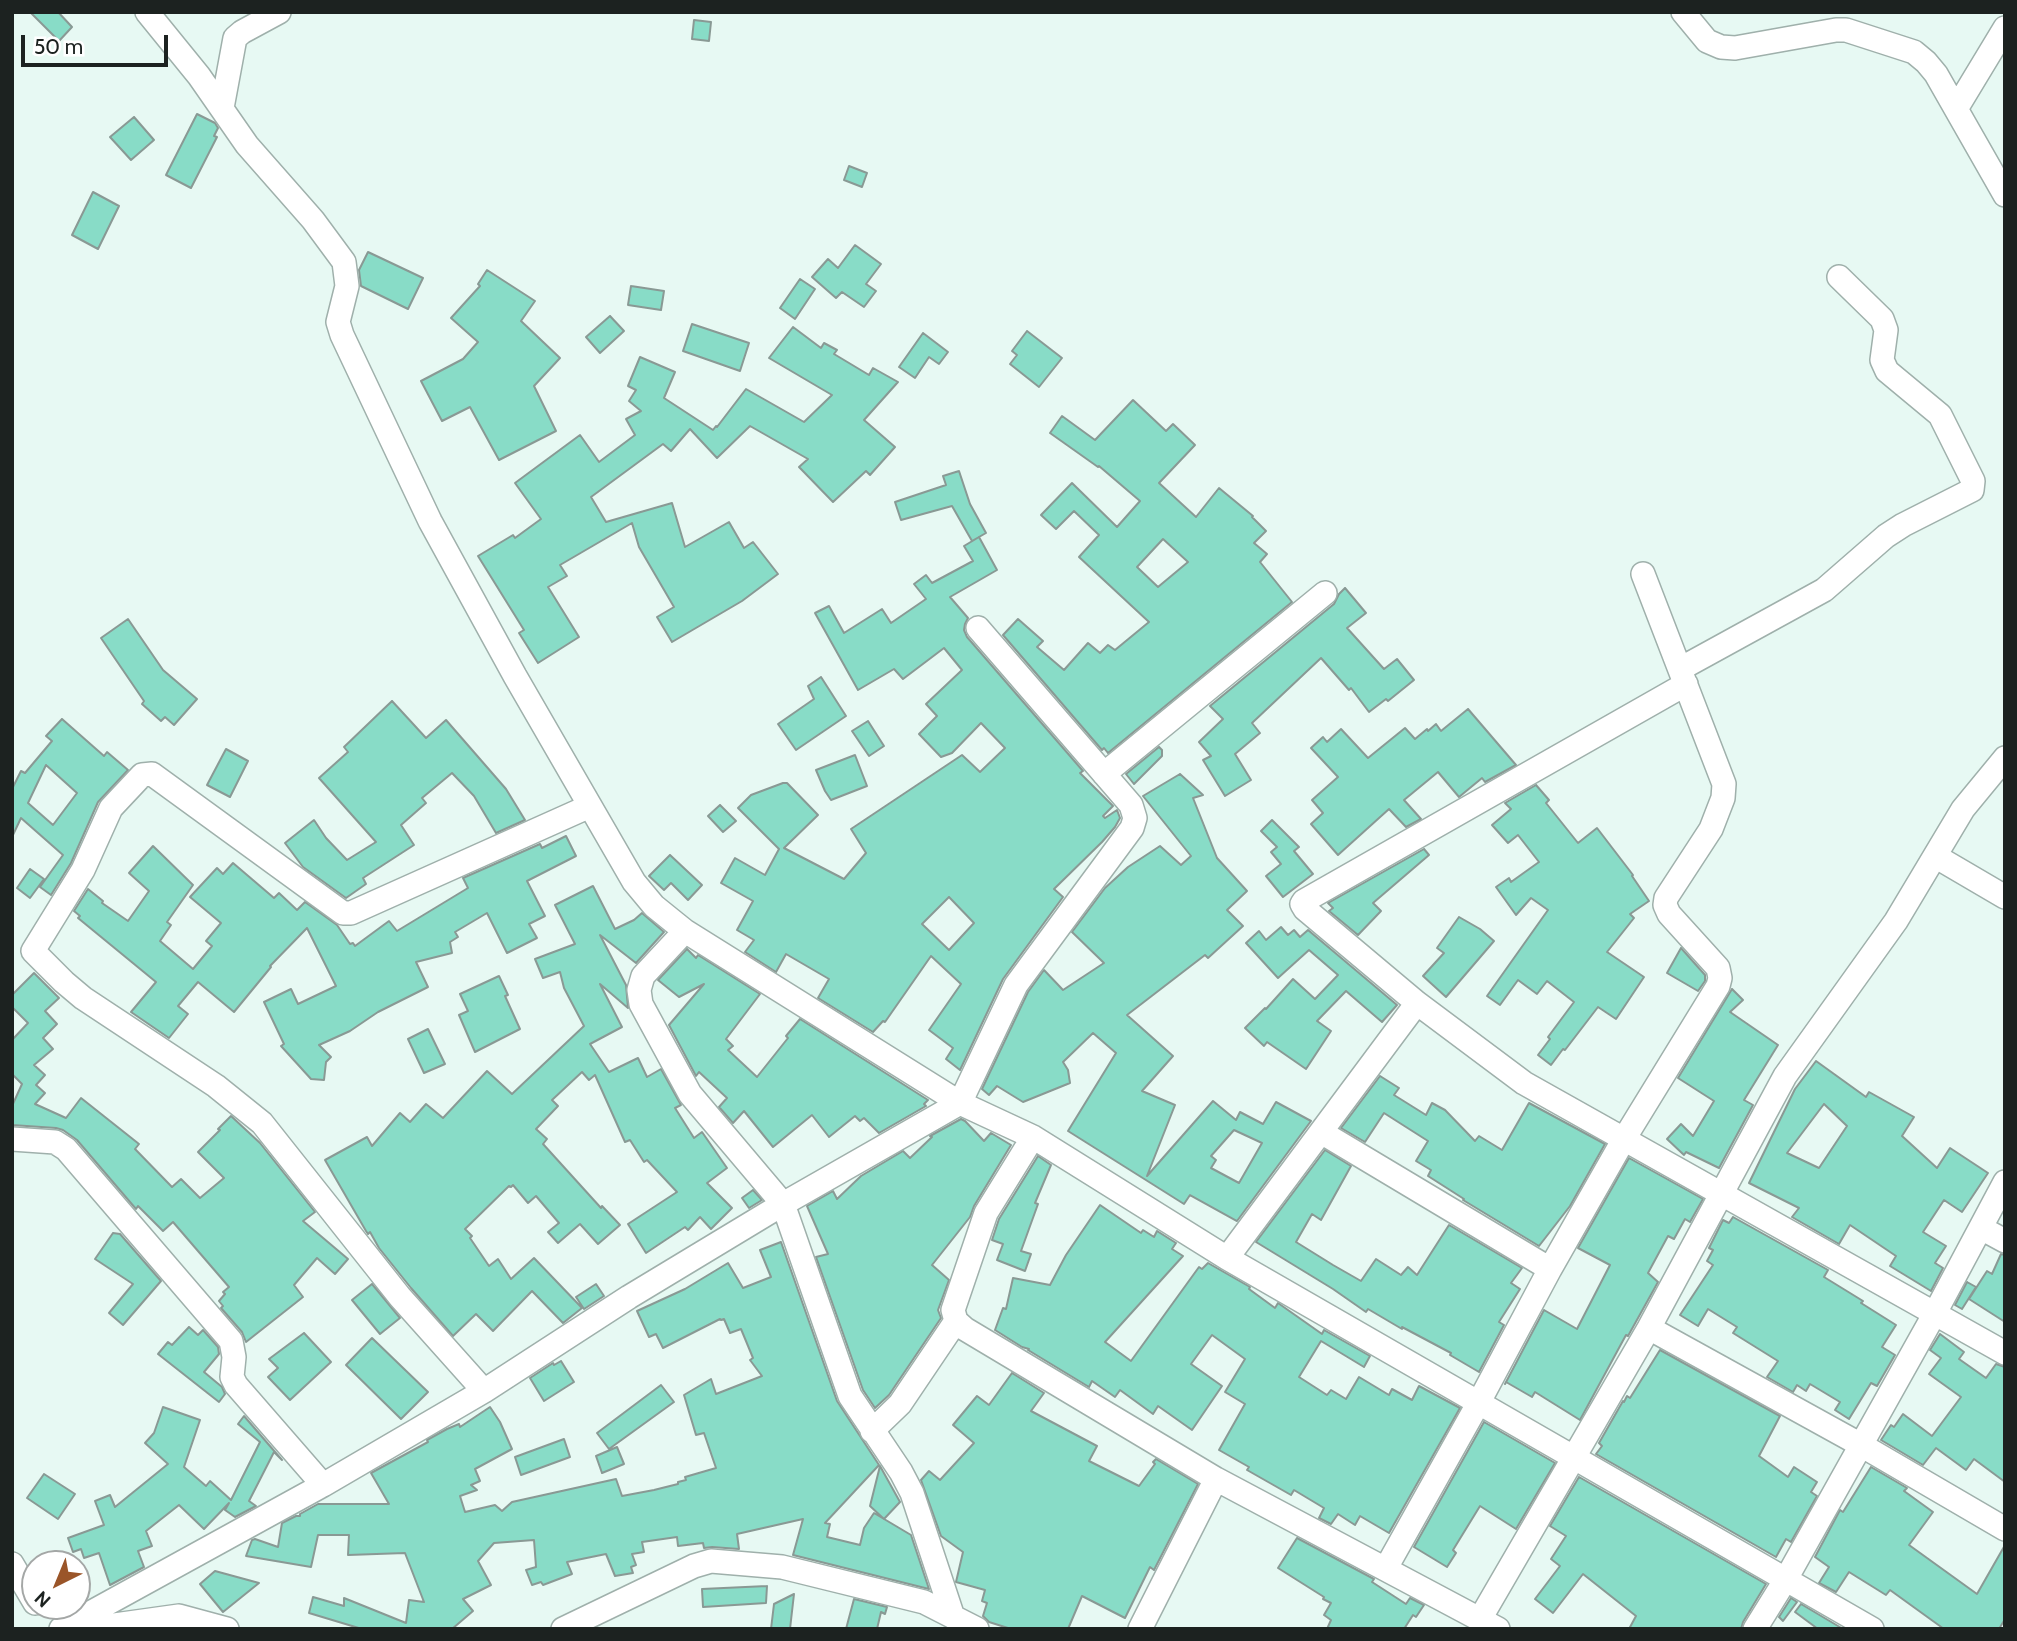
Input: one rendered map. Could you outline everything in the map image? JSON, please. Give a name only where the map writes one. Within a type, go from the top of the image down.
[{"type":"street","points":[[148,12],[199,76],[247,145],[313,220],[344,262],[346,286],[338,322],[342,335],[429,521],[634,882],[654,906],[685,931],[960,1103],[1033,1137],[1227,1258],[1871,1629]]},
{"type":"street","points":[[222,108],[235,38],[279,12]]},
{"type":"street","points":[[1683,12],[1707,41],[1721,47],[1735,48],[1846,30],[1914,52],[1936,74],[2005,195]]},
{"type":"street","points":[[1956,109],[2005,28]]},
{"type":"street","points":[[1839,277],[1882,319],[1886,330],[1882,360],[1887,371],[1940,415],[1973,481],[1972,490],[1903,525],[1886,536],[1824,590],[1683,677],[1303,902],[1305,909],[1418,1003],[1524,1083],[2005,1353]]},
{"type":"street","points":[[1386,1568],[1624,1139],[1718,986],[1718,968],[1669,914],[1665,905],[1666,898],[1711,829],[1724,784],[1643,574]]},
{"type":"street","points":[[1104,774],[1325,593]]},
{"type":"street","points":[[61,1629],[323,1485],[484,1391],[629,1297],[783,1204],[960,1103],[1016,985],[1132,828],[1135,818],[1130,806],[1104,774],[978,628]]},
{"type":"street","points":[[1033,1137],[986,1213],[953,1310],[956,1321],[965,1329],[1216,1479],[1489,1624],[1575,1457],[1723,1194],[1785,1076],[1896,921],[1963,809],[2005,758]]},
{"type":"street","points":[[484,1391],[400,1297],[262,1123],[216,1086],[83,998],[33,951],[83,870],[111,808],[142,775],[152,774],[343,913],[351,914],[590,806]]},
{"type":"street","points":[[1935,856],[2005,897]]},
{"type":"street","points":[[685,931],[643,976],[639,990],[641,1004],[690,1094],[783,1204],[850,1396],[912,1493],[953,1617]]},
{"type":"street","points":[[1227,1258],[1418,1003]]},
{"type":"street","points":[[1321,1132],[1550,1269]]},
{"type":"street","points":[[12,1139],[55,1142],[66,1149],[231,1341],[234,1357],[232,1377],[236,1385],[323,1485]]},
{"type":"street","points":[[1755,1629],[1786,1579],[1935,1313],[2005,1182]]},
{"type":"street","points":[[1981,1228],[2005,1241]]},
{"type":"street","points":[[872,1431],[900,1404],[956,1321]]},
{"type":"street","points":[[1649,1328],[1861,1445],[2005,1530]]},
{"type":"street","points":[[1140,1629],[1216,1479]]},
{"type":"street","points":[[563,1629],[694,1566],[711,1561],[782,1567],[923,1602],[977,1629]]},
{"type":"street","points":[[12,1564],[21,1579]]},
{"type":"street","points":[[86,1629],[179,1616],[227,1629]]},
{"type":"building","points":[[30,12],[58,12],[72,27],[59,41]]},
{"type":"building","points":[[694,20],[711,22],[709,41],[692,39]]},
{"type":"building","points":[[197,114],[215,123],[218,128],[214,136],[217,137],[191,188],[166,175]]},
{"type":"building","points":[[134,117],[154,140],[131,160],[110,137]]},
{"type":"building","points":[[849,166],[867,173],[862,187],[844,180]]},
{"type":"building","points":[[93,192],[119,206],[98,249],[72,235]]},
{"type":"building","points":[[855,245],[881,264],[866,284],[876,291],[864,307],[842,292],[836,298],[812,277],[828,259],[838,268]]},
{"type":"building","points":[[368,252],[423,278],[408,309],[361,286],[359,270]]},
{"type":"building","points":[[487,270],[535,301],[521,321],[560,358],[534,386],[556,431],[499,460],[470,407],[442,421],[421,381],[463,359],[478,342],[451,318],[480,286],[478,284]]},
{"type":"building","points":[[800,279],[815,289],[795,319],[780,308]]},
{"type":"building","points":[[631,286],[664,291],[661,310],[628,305]]},
{"type":"building","points":[[610,316],[624,331],[600,353],[586,337]]},
{"type":"building","points":[[692,324],[749,343],[740,371],[683,351]]},
{"type":"building","points":[[793,327],[821,348],[824,343],[837,350],[834,354],[869,375],[873,368],[898,382],[864,420],[895,447],[870,475],[866,471],[833,502],[799,467],[808,459],[750,426],[717,458],[690,429],[671,451],[663,444],[591,497],[606,522],[672,503],[685,547],[729,522],[744,548],[753,542],[778,574],[742,601],[672,642],[657,617],[674,607],[639,547],[632,523],[560,565],[567,576],[548,587],[579,637],[538,663],[519,633],[524,630],[478,556],[513,535],[515,538],[541,519],[515,483],[580,435],[599,462],[635,435],[626,419],[641,411],[629,401],[636,390],[628,386],[640,357],[675,372],[664,398],[713,430],[746,389],[804,422],[832,395],[769,358]]},
{"type":"building","points":[[1027,331],[1062,358],[1039,387],[1010,364],[1017,355],[1012,351]]},
{"type":"building","points":[[923,333],[948,352],[939,364],[929,357],[915,378],[899,367]]},
{"type":"building","points":[[1133,400],[1166,431],[1173,424],[1195,445],[1159,483],[1196,517],[1219,488],[1253,516],[1266,531],[1254,543],[1267,554],[1260,562],[1292,602],[1108,753],[1104,748],[1102,750],[1003,635],[1018,619],[1043,641],[1037,647],[1064,670],[1088,643],[1100,653],[1108,645],[1115,650],[1149,622],[1079,557],[1099,535],[1074,511],[1056,529],[1041,515],[1072,483],[1117,527],[1140,501],[1099,466],[1050,433],[1062,416],[1095,440]],"holes":[[[1163,539],[1188,562],[1158,587],[1137,567]]]},
{"type":"building","points":[[959,471],[970,504],[986,533],[972,541],[952,506],[901,520],[895,502],[946,485],[943,476]]},
{"type":"building","points":[[979,537],[997,570],[950,597],[968,618],[964,630],[967,637],[1083,771],[1080,773],[1113,806],[1103,816],[1105,818],[1117,810],[1120,818],[1102,842],[1054,889],[1063,897],[1003,979],[960,1070],[946,1059],[953,1048],[929,1030],[961,984],[931,956],[885,1022],[873,1032],[818,998],[829,979],[786,954],[776,972],[745,952],[754,940],[737,930],[753,901],[721,883],[735,858],[765,875],[779,849],[738,808],[751,795],[787,783],[818,815],[784,848],[844,879],[866,853],[851,829],[962,755],[980,772],[1005,748],[981,723],[952,753],[941,757],[919,734],[937,716],[926,704],[962,670],[944,648],[903,679],[894,669],[858,690],[815,613],[829,606],[844,633],[882,609],[891,623],[926,599],[914,584],[926,575],[932,583],[973,561],[964,546]],"holes":[[[949,897],[974,923],[949,950],[922,924]]]},
{"type":"building","points":[[1345,588],[1366,613],[1347,628],[1384,669],[1397,659],[1414,680],[1369,712],[1351,688],[1349,690],[1321,658],[1252,723],[1260,733],[1235,754],[1251,780],[1225,796],[1203,760],[1211,756],[1199,742],[1223,719],[1210,706],[1334,604]]},
{"type":"building","points":[[128,619],[163,670],[197,699],[174,725],[165,717],[161,721],[142,704],[144,701],[101,638]]},
{"type":"building","points":[[821,677],[846,716],[796,750],[778,724],[814,699],[808,686]]},
{"type":"building","points":[[392,701],[426,738],[446,720],[506,789],[525,820],[496,833],[474,796],[452,773],[422,798],[426,803],[401,825],[414,845],[363,878],[366,884],[346,898],[303,867],[285,843],[314,820],[326,838],[347,860],[376,842],[319,778],[348,752],[344,747]]},
{"type":"building","points":[[1468,709],[1516,765],[1485,782],[1482,778],[1459,797],[1438,772],[1404,800],[1421,819],[1406,827],[1389,809],[1338,855],[1311,824],[1323,813],[1312,800],[1338,777],[1311,748],[1323,737],[1327,742],[1341,729],[1368,758],[1405,728],[1415,739],[1436,724],[1441,731]]},
{"type":"building","points":[[62,719],[104,756],[107,752],[128,770],[98,802],[71,863],[51,895],[40,887],[63,855],[21,818],[12,837],[12,789],[21,771],[25,773],[52,741],[46,736]],"holes":[[[46,765],[77,793],[53,825],[28,803]]]},
{"type":"building","points":[[868,721],[884,746],[869,756],[852,731]]},
{"type":"building","points":[[1159,747],[1162,756],[1134,784],[1126,774]]},
{"type":"building","points":[[226,749],[248,761],[230,797],[207,785]]},
{"type":"building","points":[[855,755],[867,786],[831,800],[816,770]]},
{"type":"building","points":[[1180,774],[1203,795],[1193,798],[1217,858],[1247,891],[1227,910],[1243,926],[1208,958],[1205,955],[1127,1015],[1173,1056],[1142,1091],[1175,1105],[1147,1176],[1213,1101],[1236,1120],[1240,1112],[1263,1124],[1276,1102],[1311,1121],[1237,1221],[1190,1195],[1184,1204],[1068,1131],[1116,1053],[1093,1033],[1063,1062],[1068,1070],[1070,1083],[1023,1102],[997,1086],[989,1095],[982,1089],[1028,992],[1044,970],[1063,990],[1104,963],[1072,932],[1105,888],[1128,867],[1160,846],[1181,865],[1191,856],[1143,796]],"holes":[[[1234,1130],[1262,1143],[1239,1183],[1211,1168],[1216,1160],[1211,1156]]]},
{"type":"building","points":[[1536,785],[1549,800],[1546,803],[1578,843],[1597,828],[1649,901],[1630,914],[1634,918],[1607,952],[1644,977],[1616,1019],[1598,1007],[1551,1065],[1538,1055],[1574,1002],[1547,981],[1537,994],[1518,980],[1500,1005],[1487,996],[1548,910],[1531,898],[1516,915],[1496,887],[1509,878],[1511,882],[1539,862],[1518,835],[1508,843],[1492,825],[1511,809],[1505,803]]},
{"type":"building","points":[[720,805],[736,821],[723,832],[708,816]]},
{"type":"building","points":[[1272,820],[1299,847],[1294,851],[1313,874],[1283,897],[1266,876],[1281,864],[1271,852],[1277,847],[1261,831]]},
{"type":"building","points":[[566,836],[576,856],[527,881],[545,916],[529,924],[537,938],[507,953],[487,913],[455,932],[458,937],[450,942],[452,953],[416,962],[428,987],[378,1012],[350,1031],[319,1045],[331,1057],[326,1062],[324,1080],[311,1079],[281,1046],[284,1044],[264,1002],[291,989],[298,1004],[336,986],[307,928],[270,966],[234,1012],[198,982],[178,1006],[188,1014],[169,1038],[131,1012],[156,982],[78,918],[80,916],[74,911],[88,889],[103,901],[102,903],[128,921],[149,891],[129,873],[153,846],[193,885],[167,922],[171,925],[160,941],[193,969],[212,946],[206,941],[221,923],[190,897],[217,868],[223,874],[233,863],[274,898],[279,893],[297,910],[305,902],[337,925],[350,944],[355,946],[389,921],[397,931],[468,888],[463,878],[540,844],[542,848]]},
{"type":"building","points":[[1424,849],[1429,855],[1373,903],[1381,911],[1358,935],[1329,911],[1333,908],[1328,903]]},
{"type":"building","points":[[670,855],[702,885],[688,900],[671,883],[664,890],[649,876]]},
{"type":"building","points":[[30,869],[44,879],[30,898],[17,888]]},
{"type":"building","points":[[593,886],[615,929],[642,913],[664,932],[636,963],[600,935],[626,985],[628,1008],[600,984],[622,1027],[590,1044],[609,1072],[638,1058],[647,1077],[661,1069],[681,1105],[675,1108],[694,1138],[702,1132],[727,1168],[707,1183],[732,1208],[711,1229],[700,1217],[688,1230],[685,1227],[646,1253],[628,1224],[677,1192],[647,1160],[644,1162],[630,1140],[625,1142],[595,1075],[589,1080],[582,1072],[552,1100],[558,1106],[536,1129],[547,1139],[543,1144],[620,1225],[598,1244],[580,1224],[558,1243],[548,1232],[559,1223],[536,1196],[528,1203],[513,1185],[465,1229],[489,1266],[498,1259],[511,1279],[534,1258],[582,1308],[563,1323],[532,1291],[493,1331],[476,1314],[453,1336],[379,1248],[370,1232],[368,1234],[325,1160],[367,1137],[372,1146],[400,1113],[410,1122],[426,1104],[443,1118],[487,1071],[512,1094],[584,1026],[564,988],[560,972],[543,978],[535,959],[575,944],[555,905]]},
{"type":"building","points":[[1459,917],[1494,941],[1446,997],[1423,976],[1444,953],[1437,948]]},
{"type":"building","points":[[1281,927],[1288,935],[1294,930],[1300,937],[1308,930],[1397,1005],[1382,1022],[1346,991],[1317,1021],[1331,1031],[1306,1069],[1267,1042],[1264,1046],[1245,1028],[1293,979],[1315,999],[1338,975],[1309,950],[1278,978],[1246,943],[1259,931],[1266,940]]},
{"type":"building","points":[[1681,948],[1705,975],[1705,981],[1698,991],[1667,973]]},
{"type":"building","points":[[687,949],[696,958],[698,955],[760,994],[726,1039],[733,1046],[728,1050],[757,1077],[800,1019],[928,1100],[924,1104],[926,1106],[879,1133],[864,1118],[860,1121],[855,1116],[829,1137],[812,1115],[773,1147],[744,1111],[733,1123],[719,1107],[727,1098],[699,1072],[696,1076],[669,1025],[704,984],[679,997],[658,980]]},
{"type":"building","points":[[34,973],[59,998],[45,1011],[57,1024],[43,1038],[53,1049],[34,1065],[45,1075],[36,1085],[45,1093],[35,1104],[66,1118],[81,1098],[139,1144],[135,1149],[172,1187],[181,1179],[200,1198],[224,1178],[198,1152],[231,1116],[260,1143],[315,1212],[303,1221],[348,1259],[335,1274],[317,1258],[294,1285],[303,1297],[246,1342],[242,1332],[221,1308],[223,1306],[219,1301],[229,1287],[173,1222],[163,1231],[138,1206],[136,1209],[77,1140],[63,1130],[12,1125],[12,1106],[22,1084],[12,1074],[12,1040],[28,1023],[12,1007],[12,995]]},
{"type":"building","points":[[499,976],[520,1029],[475,1052],[459,1015],[468,1011],[460,994]]},
{"type":"building","points":[[1732,989],[1743,1000],[1730,1012],[1778,1045],[1744,1100],[1753,1105],[1719,1168],[1686,1152],[1684,1155],[1667,1139],[1681,1124],[1693,1136],[1714,1101],[1678,1078]]},
{"type":"building","points":[[428,1029],[445,1064],[424,1073],[408,1039]]},
{"type":"building","points":[[1816,1061],[1866,1097],[1869,1092],[1914,1117],[1902,1136],[1937,1168],[1950,1148],[1988,1173],[1962,1212],[1944,1200],[1923,1232],[1946,1246],[1935,1263],[1943,1268],[1931,1291],[1890,1266],[1896,1256],[1850,1225],[1839,1244],[1792,1217],[1799,1208],[1749,1183],[1795,1089]],"holes":[[[1824,1104],[1847,1126],[1819,1168],[1787,1153]]]},
{"type":"building","points":[[1380,1076],[1399,1088],[1394,1095],[1426,1115],[1432,1103],[1445,1110],[1475,1141],[1479,1136],[1502,1150],[1529,1103],[1605,1144],[1570,1206],[1539,1246],[1428,1176],[1431,1170],[1416,1161],[1428,1141],[1384,1113],[1365,1142],[1341,1128]]},
{"type":"building","points":[[961,1119],[984,1141],[991,1133],[1011,1145],[970,1217],[932,1265],[949,1280],[938,1310],[941,1318],[889,1395],[875,1408],[863,1390],[816,1257],[828,1254],[807,1206],[833,1191],[837,1199],[861,1176],[903,1151],[910,1158],[932,1137],[930,1136]]},
{"type":"building","points":[[1325,1150],[1351,1166],[1321,1220],[1312,1214],[1296,1242],[1333,1265],[1361,1281],[1376,1259],[1401,1275],[1408,1267],[1417,1275],[1449,1225],[1522,1268],[1511,1283],[1520,1289],[1499,1322],[1504,1325],[1479,1372],[1450,1355],[1451,1353],[1368,1309],[1366,1312],[1256,1242]]},
{"type":"building","points":[[1038,1156],[1051,1165],[1035,1203],[1038,1204],[1021,1251],[1031,1254],[1025,1271],[997,1260],[1003,1244],[992,1240],[999,1219]]},
{"type":"building","points":[[1629,1158],[1703,1199],[1690,1222],[1685,1219],[1674,1239],[1668,1236],[1648,1273],[1658,1282],[1580,1420],[1535,1392],[1532,1397],[1506,1382],[1544,1310],[1577,1329],[1610,1265],[1578,1248]]},
{"type":"building","points":[[753,1190],[762,1200],[749,1208],[742,1198]]},
{"type":"building","points":[[1100,1205],[1141,1233],[1143,1230],[1154,1237],[1157,1231],[1176,1243],[1172,1249],[1183,1256],[1105,1342],[1131,1361],[1199,1267],[1202,1269],[1208,1263],[1250,1287],[1249,1289],[1275,1308],[1278,1303],[1322,1334],[1324,1330],[1370,1356],[1364,1367],[1321,1341],[1299,1377],[1327,1395],[1331,1390],[1346,1399],[1359,1377],[1389,1395],[1392,1389],[1412,1400],[1419,1386],[1460,1408],[1389,1533],[1360,1516],[1355,1525],[1338,1514],[1331,1524],[1319,1518],[1324,1508],[1294,1490],[1291,1495],[1247,1470],[1249,1467],[1219,1450],[1245,1404],[1225,1392],[1245,1359],[1212,1335],[1191,1364],[1222,1386],[1192,1430],[1158,1406],[1153,1414],[1120,1390],[1115,1397],[1092,1381],[1089,1387],[995,1330],[1003,1308],[1006,1309],[1013,1278],[1050,1285],[1066,1255]]},
{"type":"building","points":[[1733,1217],[1828,1270],[1824,1277],[1896,1325],[1882,1347],[1895,1355],[1877,1386],[1871,1383],[1849,1419],[1835,1410],[1840,1402],[1810,1384],[1806,1391],[1797,1385],[1793,1392],[1767,1377],[1778,1361],[1733,1333],[1737,1327],[1708,1309],[1698,1326],[1680,1315],[1713,1265],[1707,1261],[1713,1250],[1709,1248],[1723,1220],[1729,1223]]},
{"type":"building","points":[[113,1233],[120,1234],[161,1281],[123,1325],[109,1313],[133,1284],[95,1259]]},
{"type":"building","points":[[781,1242],[837,1401],[879,1465],[825,1523],[830,1524],[827,1537],[860,1545],[864,1528],[874,1513],[911,1535],[929,1589],[793,1555],[803,1519],[737,1534],[739,1549],[704,1548],[703,1543],[678,1546],[677,1537],[642,1542],[644,1552],[632,1554],[636,1565],[631,1567],[633,1573],[615,1576],[606,1554],[567,1562],[572,1574],[543,1585],[541,1582],[532,1585],[526,1570],[536,1567],[534,1540],[494,1543],[478,1561],[491,1585],[463,1599],[473,1611],[452,1629],[362,1629],[309,1613],[313,1597],[344,1606],[344,1598],[406,1623],[409,1600],[424,1602],[405,1553],[348,1555],[349,1535],[318,1535],[311,1567],[246,1556],[252,1540],[255,1539],[278,1547],[282,1523],[300,1516],[318,1504],[389,1504],[371,1473],[447,1429],[459,1424],[460,1427],[490,1407],[512,1449],[475,1469],[480,1481],[471,1485],[477,1490],[460,1496],[465,1512],[495,1505],[502,1511],[512,1502],[616,1479],[622,1496],[678,1484],[686,1480],[685,1477],[716,1468],[704,1433],[696,1435],[684,1395],[711,1379],[716,1394],[762,1376],[750,1360],[753,1358],[741,1329],[730,1333],[724,1319],[720,1319],[663,1348],[656,1334],[649,1337],[637,1311],[685,1289],[728,1263],[743,1288],[771,1277],[760,1250]]},
{"type":"building","points":[[2001,1254],[2005,1255],[2005,1322],[1969,1299],[1987,1271],[1992,1274]]},
{"type":"building","points":[[1967,1282],[1976,1287],[1962,1309],[1955,1305]]},
{"type":"building","points":[[372,1284],[400,1318],[380,1334],[352,1300]]},
{"type":"building","points":[[596,1284],[604,1296],[584,1309],[576,1297]]},
{"type":"building","points":[[189,1327],[198,1335],[203,1330],[218,1347],[219,1354],[204,1372],[222,1387],[225,1394],[219,1402],[158,1354],[168,1342],[172,1345]]},
{"type":"building","points":[[304,1333],[331,1362],[290,1400],[268,1377],[278,1368],[269,1359]]},
{"type":"building","points":[[1940,1334],[1964,1352],[1959,1359],[1986,1378],[1996,1364],[2005,1367],[2005,1482],[1974,1459],[1966,1470],[1936,1448],[1923,1465],[1881,1440],[1903,1414],[1932,1436],[1961,1397],[1929,1374],[1941,1358],[1930,1350]]},
{"type":"building","points":[[372,1338],[428,1392],[401,1419],[346,1365]]},
{"type":"building","points":[[1660,1350],[1780,1416],[1759,1456],[1788,1477],[1794,1467],[1817,1482],[1811,1492],[1817,1496],[1791,1542],[1786,1539],[1776,1557],[1596,1454],[1602,1446],[1599,1443],[1623,1401],[1627,1396],[1630,1398]]},
{"type":"building","points":[[561,1361],[574,1382],[544,1401],[530,1378]]},
{"type":"building","points":[[1012,1373],[1044,1393],[1031,1411],[1097,1446],[1089,1461],[1139,1486],[1156,1459],[1198,1484],[1154,1570],[1150,1567],[1125,1618],[1082,1596],[1068,1629],[1011,1629],[989,1622],[983,1616],[987,1603],[982,1601],[985,1590],[956,1582],[963,1552],[941,1536],[921,1480],[929,1471],[940,1480],[974,1443],[953,1425],[977,1396],[989,1405]]},
{"type":"building","points":[[661,1385],[674,1402],[609,1449],[597,1433]]},
{"type":"building","points":[[163,1407],[200,1420],[184,1467],[206,1486],[210,1481],[231,1500],[260,1442],[238,1424],[244,1416],[282,1460],[274,1452],[249,1501],[256,1506],[235,1517],[225,1510],[229,1503],[204,1529],[179,1505],[146,1531],[152,1546],[138,1551],[144,1567],[110,1585],[99,1553],[91,1556],[91,1550],[72,1550],[68,1538],[104,1525],[95,1501],[110,1495],[115,1507],[168,1464],[145,1443],[154,1433]]},
{"type":"building","points":[[1484,1422],[1555,1463],[1516,1529],[1480,1506],[1453,1550],[1456,1553],[1447,1567],[1414,1547]]},
{"type":"building","points":[[564,1439],[570,1457],[521,1475],[515,1457]]},
{"type":"building","points":[[617,1447],[624,1464],[602,1473],[596,1456]]},
{"type":"building","points":[[880,1466],[900,1502],[884,1519],[870,1506]]},
{"type":"building","points":[[1871,1467],[1907,1488],[1904,1491],[1933,1512],[1909,1545],[1977,1594],[2005,1545],[2005,1619],[1999,1629],[1944,1629],[1890,1590],[1886,1595],[1849,1572],[1836,1592],[1819,1583],[1829,1567],[1815,1557],[1840,1510],[1843,1512]]},
{"type":"building","points":[[44,1474],[75,1494],[58,1519],[27,1498]]},
{"type":"building","points":[[1579,1477],[1766,1584],[1741,1629],[1629,1629],[1636,1616],[1583,1574],[1553,1613],[1535,1599],[1560,1566],[1551,1559],[1566,1536],[1550,1526]]},
{"type":"building","points":[[1297,1538],[1374,1579],[1372,1582],[1406,1604],[1410,1598],[1424,1605],[1404,1629],[1327,1629],[1331,1620],[1324,1615],[1331,1603],[1278,1568]]},
{"type":"building","points":[[215,1571],[259,1583],[223,1612],[200,1584]]},
{"type":"building","points":[[767,1586],[766,1603],[703,1607],[702,1589]]},
{"type":"building","points":[[794,1594],[790,1629],[771,1629],[774,1604]]},
{"type":"building","points":[[1791,1598],[1797,1602],[1783,1621],[1779,1617]]},
{"type":"building","points":[[854,1599],[887,1607],[885,1614],[881,1612],[877,1629],[846,1629]]},
{"type":"building","points":[[1801,1604],[1843,1629],[1818,1629],[1795,1612]]}]
